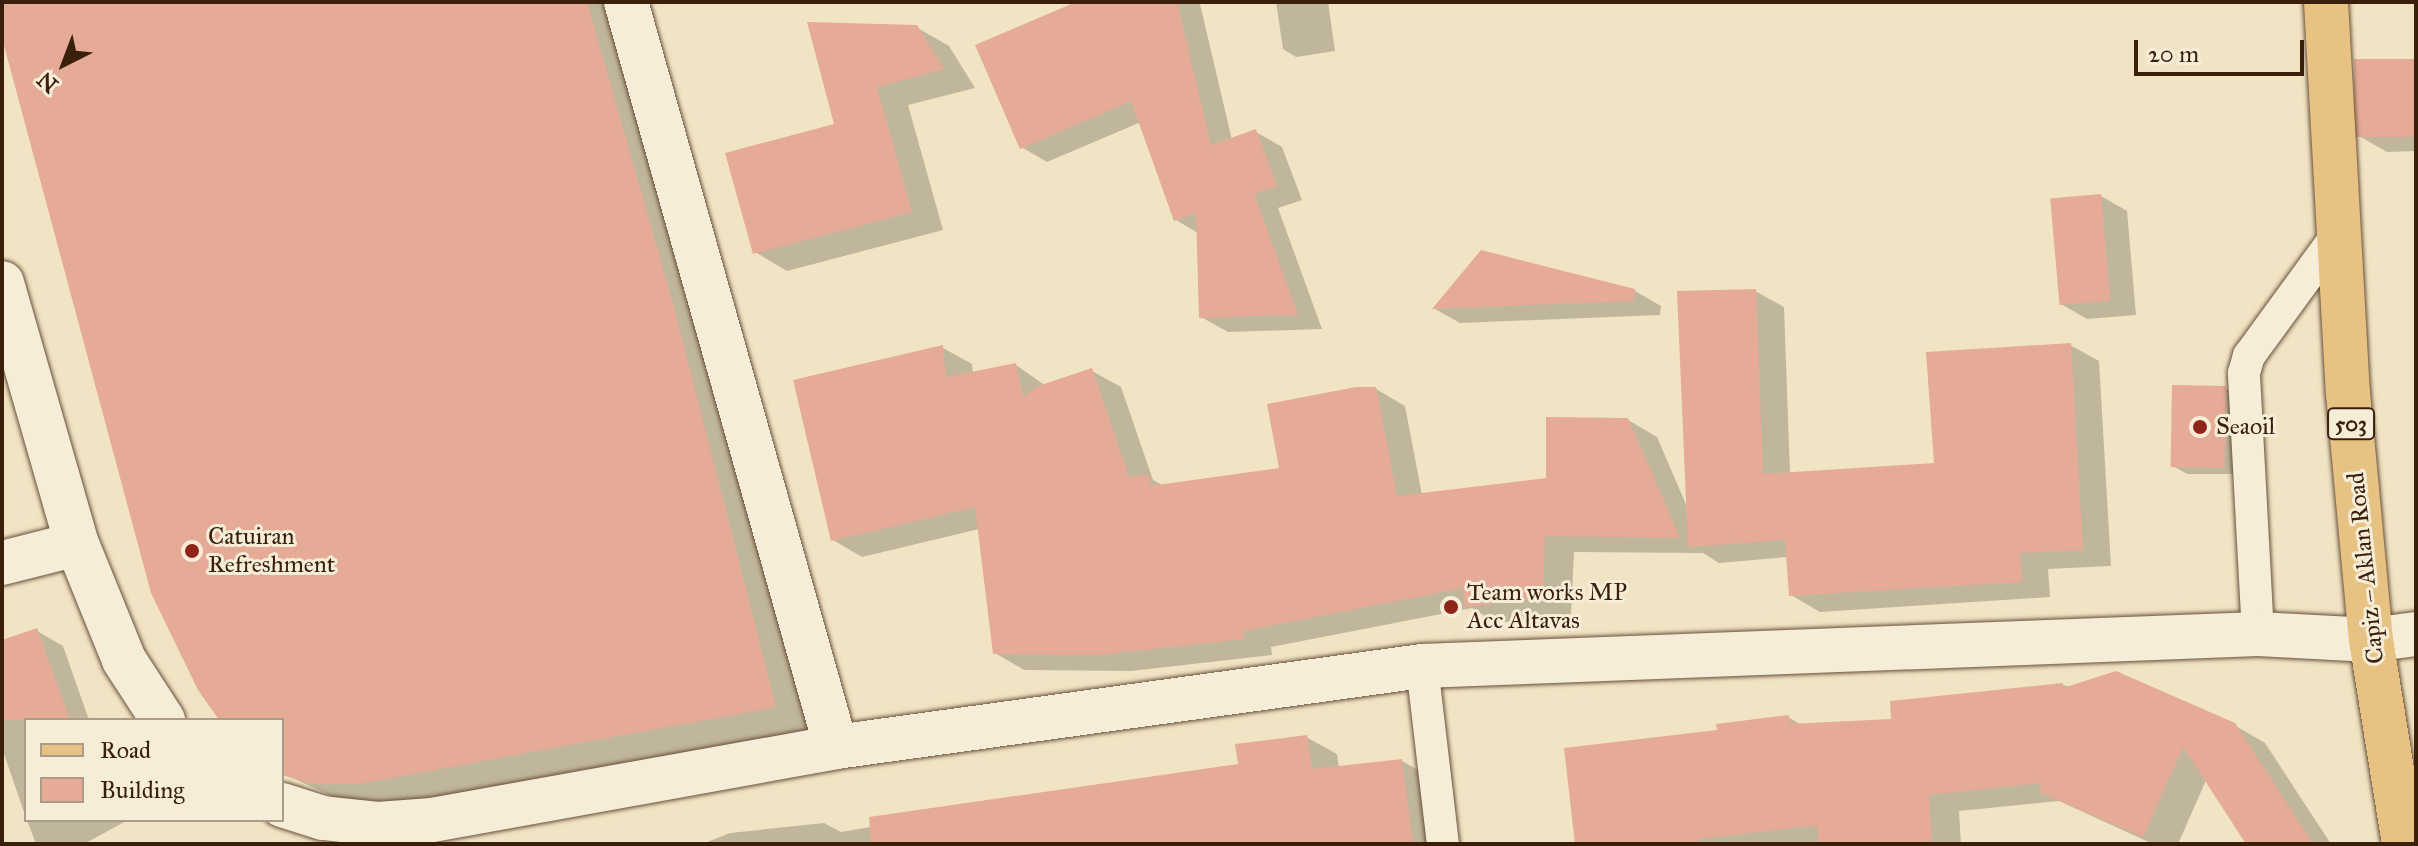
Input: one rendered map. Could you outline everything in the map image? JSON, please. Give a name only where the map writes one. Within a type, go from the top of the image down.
[{"type":"main road","points":[[626,2],[836,747]]},
{"type":"main road","name":"Capiz – Aklan Road","points":[[2326,2],[2348,393],[2371,640],[2404,844]]},
{"type":"main road","points":[[2,283],[77,544],[124,660],[162,718]]},
{"type":"main road","points":[[2,563],[77,544]]},
{"type":"main road","points":[[284,806],[323,818],[378,824],[432,820],[836,747],[1422,666],[2258,634],[2371,640],[2416,634]]},
{"type":"lane","points":[[2258,634],[2244,373],[2249,356],[2341,230]]},
{"type":"lane","points":[[1422,666],[1443,844]]},
{"type":"building","points":[[2,2],[587,2],[674,307],[776,707],[358,784],[311,784],[284,776],[284,718],[218,718],[198,690],[151,593],[2,38]]},
{"type":"building","points":[[1076,2],[1177,2],[1211,145],[1256,129],[1277,186],[1254,194],[1298,315],[1199,318],[1196,213],[1174,221],[1131,101],[1020,149],[975,45]]},
{"type":"building","points":[[807,22],[917,25],[944,69],[877,87],[912,212],[753,254],[725,153],[834,124]]},
{"type":"building","points":[[2354,59],[2416,59],[2416,137],[2354,137]]},
{"type":"building","points":[[2101,194],[2110,301],[2060,305],[2050,198]]},
{"type":"building","points":[[1481,250],[1635,289],[1634,301],[1432,309]]},
{"type":"building","points":[[1756,289],[1763,474],[1934,463],[1926,352],[2071,343],[2083,550],[2020,553],[2022,582],[1789,596],[1785,540],[1688,547],[1677,291]]},
{"type":"building","points":[[943,345],[946,377],[1016,363],[1023,397],[1038,386],[1092,368],[1129,477],[1149,475],[1150,486],[1279,468],[1267,404],[1356,387],[1376,387],[1397,496],[1546,478],[1546,417],[1628,418],[1680,538],[1545,536],[1543,598],[1465,607],[1463,588],[1243,631],[1244,639],[1100,655],[993,654],[975,507],[831,541],[793,380]]},
{"type":"building","name":"Seaoil","points":[[2172,385],[2226,386],[2225,468],[2171,467]]},
{"type":"building","points":[[37,628],[69,718],[2,720],[2,640]]},
{"type":"building","points":[[2116,671],[2235,723],[2313,844],[2246,844],[2183,747],[2143,837],[2041,793],[2040,783],[1929,795],[1932,844],[1819,844],[1817,825],[1699,839],[1700,844],[1575,844],[1564,748],[1717,730],[1716,724],[1789,715],[1790,724],[1891,719],[1890,701],[2063,683],[2063,688]]},
{"type":"building","points":[[1307,735],[1312,769],[1402,759],[1413,844],[871,844],[869,817],[1238,764],[1235,744]]},
{"type":"place","name":"Seaoil","points":[[2200,427]]},
{"type":"place","name":"Catuiran Refreshment","points":[[192,551]]},
{"type":"place","name":"Team works MP Acc Altavas","points":[[1451,607]]}]
